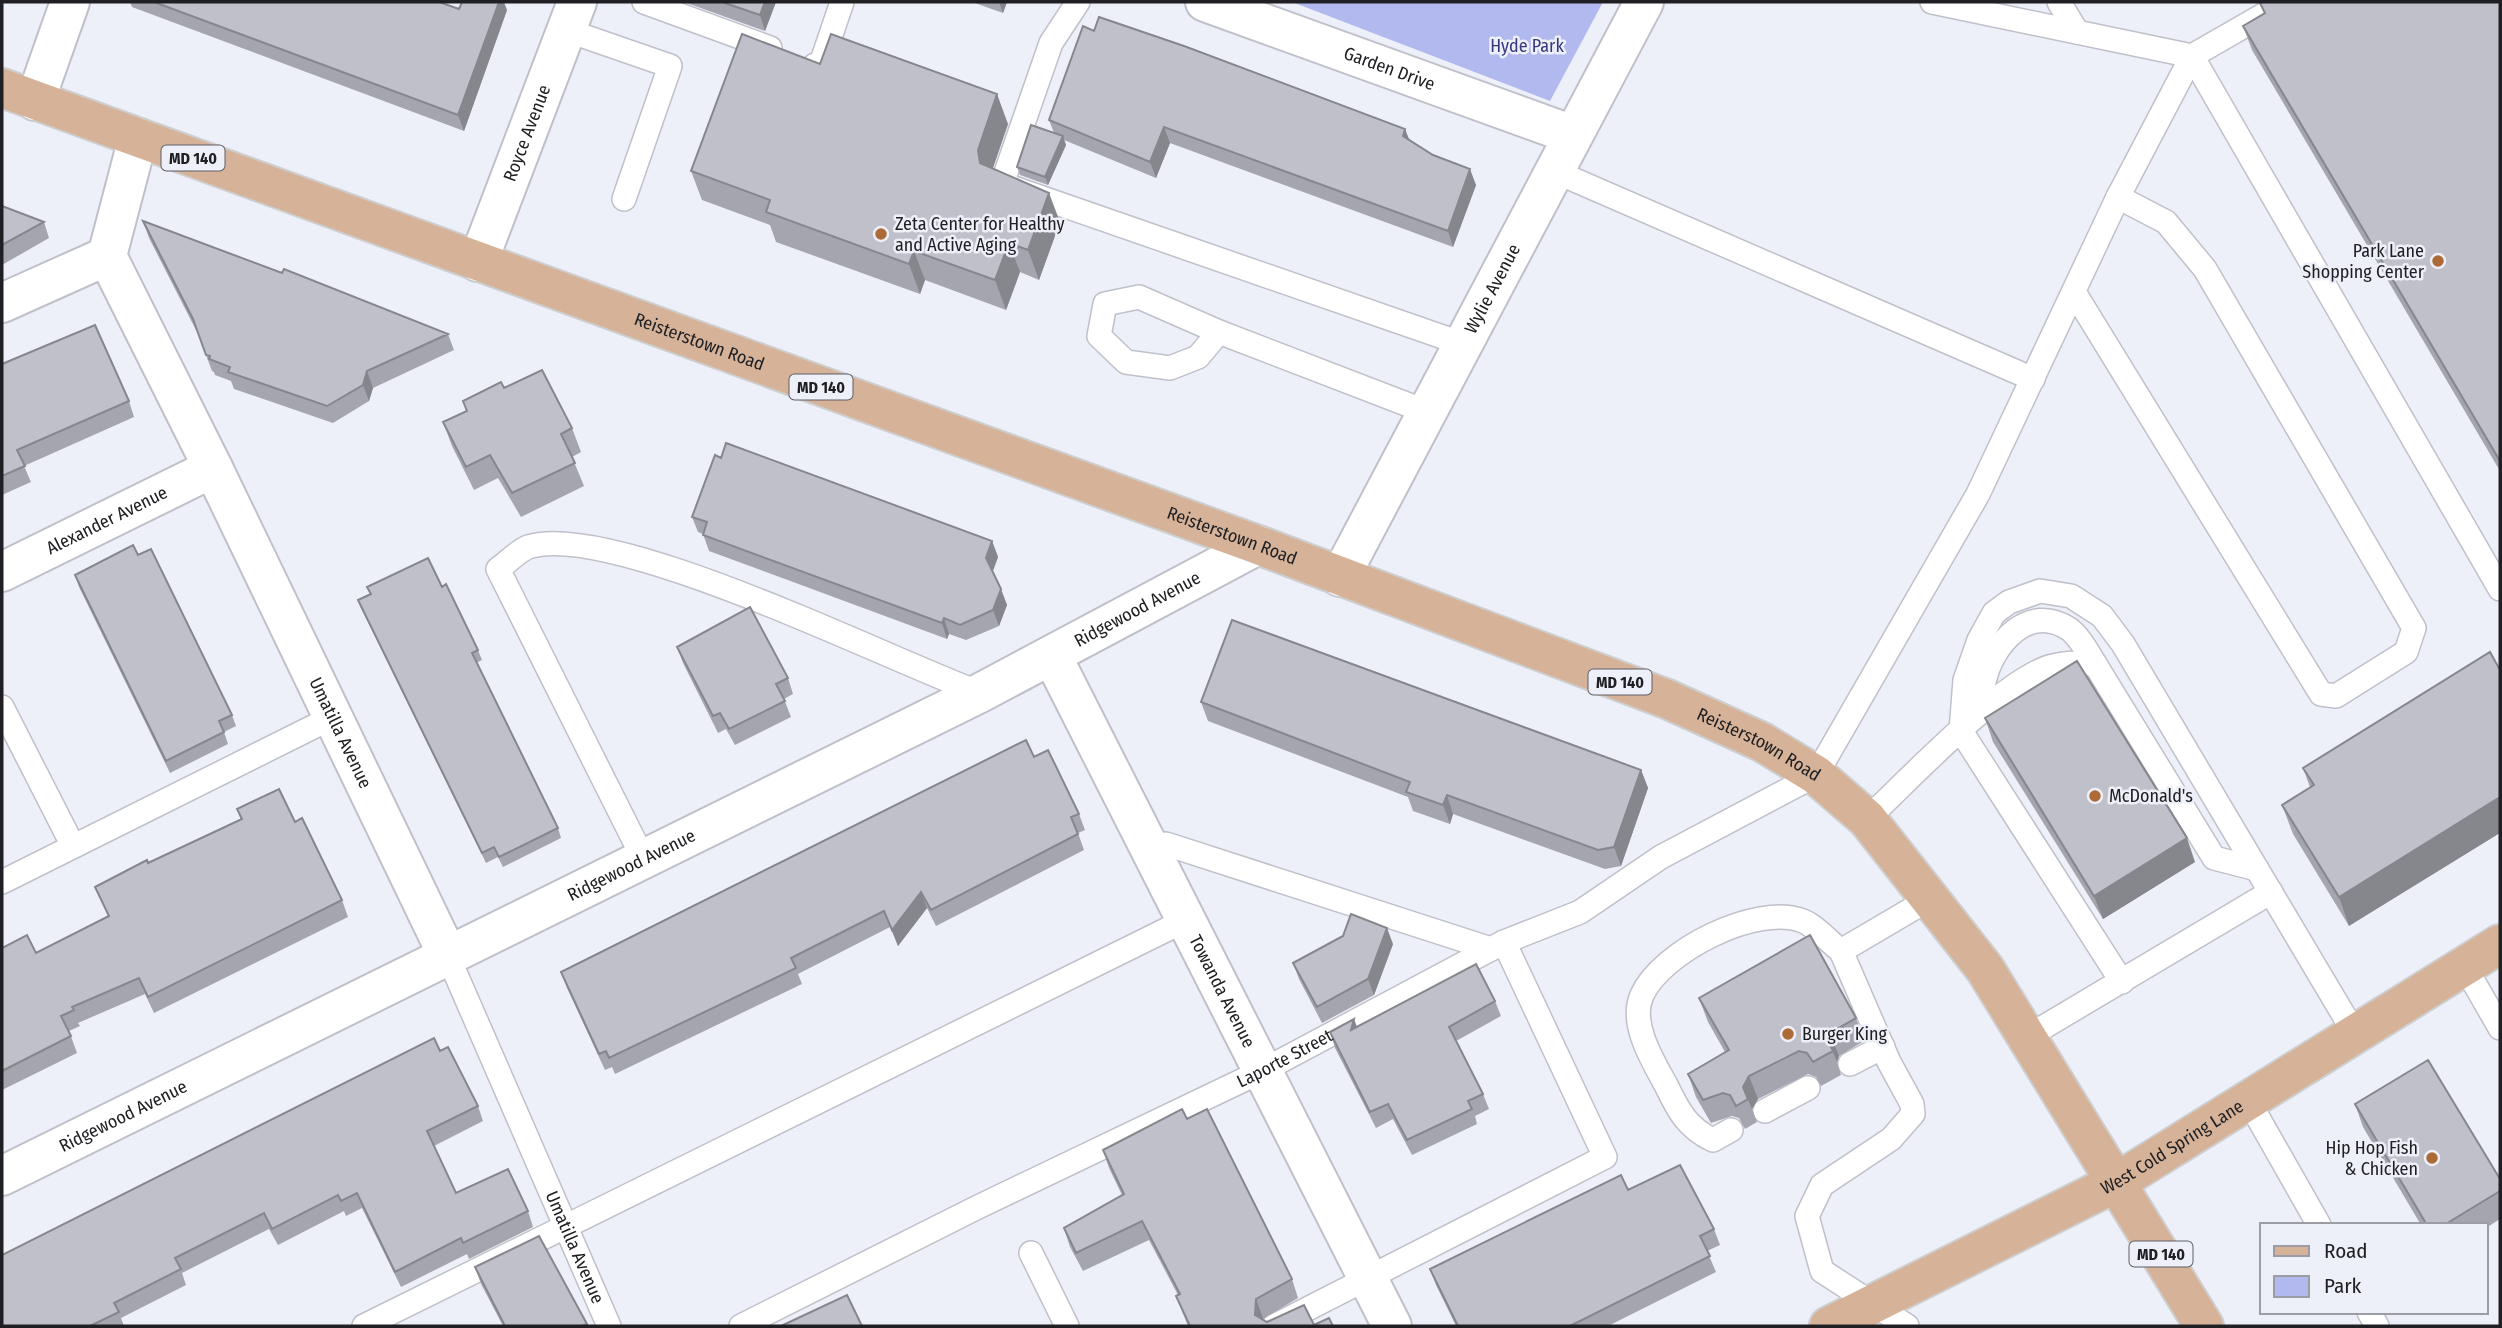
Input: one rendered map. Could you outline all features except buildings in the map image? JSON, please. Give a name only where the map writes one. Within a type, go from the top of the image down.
[{"type":"main road","name":"Reisterstown Road","points":[[18,94],[1258,545],[1667,699],[1762,742],[1816,775],[1867,818],[1985,969],[2204,1326]]},
{"type":"main road","name":"West Cold Spring Lane","points":[[1829,1326],[2117,1182],[2500,944]]},
{"type":"street","points":[[18,94],[70,2]]},
{"type":"street","name":"Garden Drive","points":[[1205,2],[1573,135]]},
{"type":"street","name":"Wylie Avenue","points":[[1340,577],[1644,2]]},
{"type":"street","name":"Royce Avenue","points":[[478,262],[571,16]]},
{"type":"street","points":[[2,303],[107,256],[138,138]]},
{"type":"street","name":"Umatilla Avenue","points":[[107,256],[213,468],[446,954]]},
{"type":"street","name":"Alexander Avenue","points":[[2,572],[213,468]]},
{"type":"street","name":"Ridgewood Avenue","points":[[2,1176],[1052,656],[1258,545]]},
{"type":"street","name":"Towanda Avenue","points":[[1052,656],[1392,1326]]},
{"type":"lane","points":[[644,2],[820,67],[842,2]]},
{"type":"lane","points":[[1079,2],[1051,43],[1002,184],[1463,344]]},
{"type":"lane","points":[[1932,2],[2192,56],[2500,589]]},
{"type":"lane","points":[[2059,2],[2077,32]]},
{"type":"lane","points":[[1816,775],[1978,494],[2118,197],[2192,56],[2286,2]]},
{"type":"lane","points":[[571,16],[670,66],[624,199]]},
{"type":"lane","points":[[1554,171],[2033,379]]},
{"type":"lane","points":[[2074,292],[2321,694],[2336,695],[2406,652],[2414,628],[2205,269],[2166,222],[2118,197]]},
{"type":"lane","points":[[1219,332],[1198,357],[1170,368],[1126,362],[1100,336],[1105,304],[1139,297],[1219,332],[1427,412]]},
{"type":"lane","points":[[643,858],[498,569],[526,548],[581,545],[624,555],[743,595],[980,692]]},
{"type":"lane","points":[[2122,982],[1961,731],[1965,680],[1979,640],[1994,612],[2009,602],[2040,591],[2071,596],[2102,615],[2123,644],[2355,1034]]},
{"type":"lane","points":[[1984,709],[1983,683],[1994,654],[2006,636],[2021,625],[2045,619],[2070,630],[2095,664],[2214,858],[2257,869]]},
{"type":"lane","points":[[1867,818],[1984,709],[2025,679],[2050,666],[2095,664]]},
{"type":"lane","points":[[2,707],[73,846]]},
{"type":"lane","points":[[2,881],[333,718]]},
{"type":"lane","name":"Laporte Street","points":[[741,1326],[978,1207],[1262,1071],[1497,946],[1580,912],[1661,857],[1816,775]]},
{"type":"lane","points":[[1166,844],[1497,946],[1605,1157],[1274,1326]]},
{"type":"lane","points":[[2027,1037],[2270,892]]},
{"type":"lane","points":[[1841,951],[1931,898]]},
{"type":"lane","points":[[1731,1130],[1713,1140],[1695,1132],[1681,1116],[1646,1048],[1640,1022],[1641,996],[1657,973],[1710,935],[1751,919],[1803,921],[1841,951],[1882,1047],[1912,1104],[1913,1114],[1891,1139],[1822,1185],[1807,1216],[1822,1271],[1907,1326]]},
{"type":"lane","points":[[364,1326],[1186,920]]},
{"type":"lane","name":"Umatilla Avenue","points":[[446,954],[609,1326]]},
{"type":"lane","points":[[2465,967],[2500,1028]]},
{"type":"lane","points":[[1850,1064],[1882,1047]]},
{"type":"lane","points":[[1765,1111],[1808,1088]]},
{"type":"lane","points":[[2248,1100],[2318,1223]]},
{"type":"lane","points":[[1031,1253],[1068,1326]]},
{"type":"green space","name":"Hyde Park","points":[[1292,2],[1603,2],[1550,101]]},
{"type":"place","name":"Zeta Center for Healthy and Active Aging","points":[[881,234]]},
{"type":"place","name":"Park Lane Shopping Center","points":[[2438,261]]},
{"type":"place","name":"McDonald's","points":[[2095,796]]},
{"type":"place","name":"Burger King","points":[[1788,1034]]},
{"type":"place","name":"Hip Hop Fish & Chicken","points":[[2432,1158]]}]
